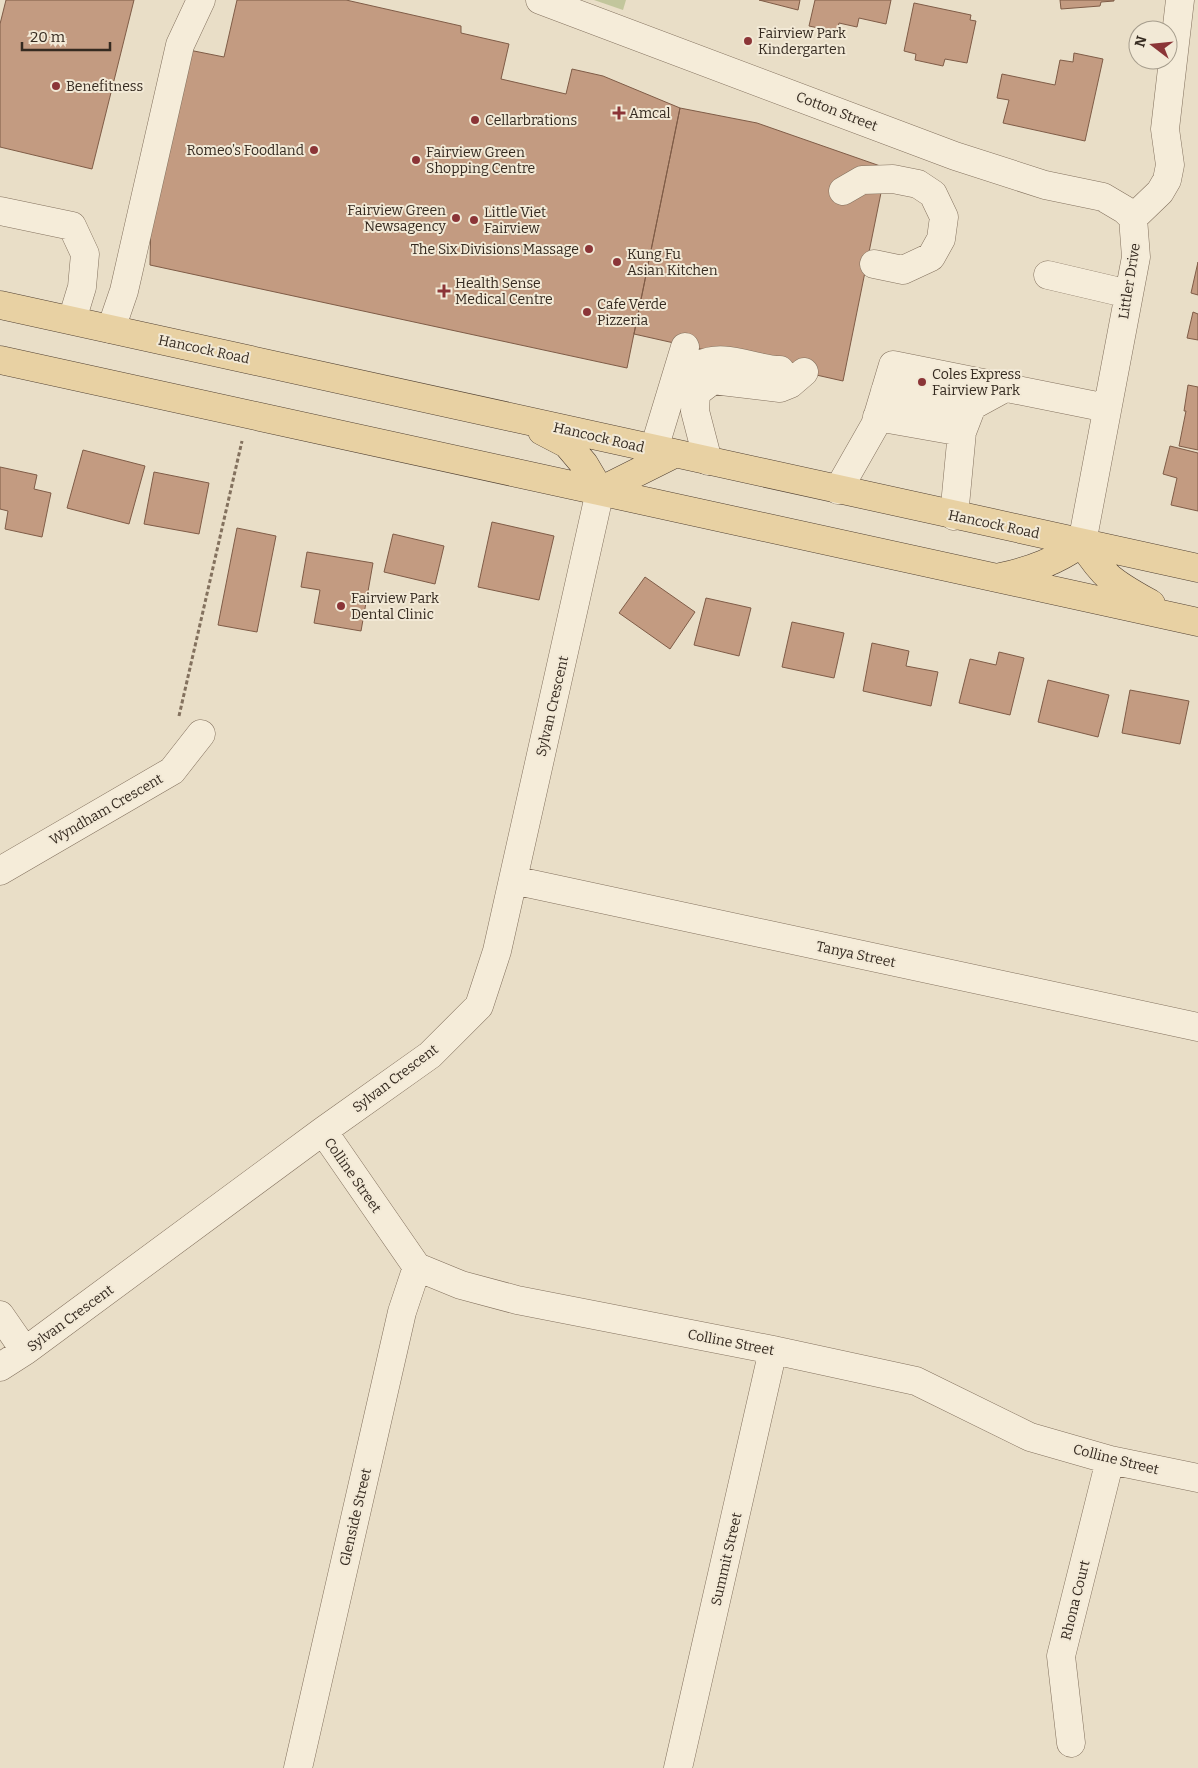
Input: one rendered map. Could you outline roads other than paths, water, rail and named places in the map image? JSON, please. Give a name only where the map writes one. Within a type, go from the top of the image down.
[{"type":"main road","name":"Hancock Road","points":[[0,305],[954,516],[1198,568]]},
{"type":"main road","points":[[0,360],[1187,620]]},
{"type":"main road","points":[[518,419],[567,444],[584,464],[600,491]]},
{"type":"main road","points":[[600,491],[664,452]]},
{"type":"main road","points":[[996,578],[1024,572],[1051,562],[1082,543],[1098,568],[1109,580],[1187,620]]},
{"type":"street","points":[[112,329],[124,291],[180,45],[201,0]]},
{"type":"street","name":"Cotton Street","points":[[540,0],[955,156],[1045,184],[1104,197],[1125,210],[1133,218]]},
{"type":"street","points":[[1133,218],[1160,192],[1167,180],[1170,165],[1165,129],[1180,0]]},
{"type":"street","points":[[893,179],[918,184],[933,194],[944,217],[941,239],[931,257],[903,270],[876,255],[905,251],[922,242],[927,227],[920,208],[907,198],[880,197],[843,190],[862,180],[893,179]]},
{"type":"street","points":[[0,211],[72,226],[85,254],[82,287],[72,320]]},
{"type":"street","name":"Littler Drive","points":[[1082,543],[1136,256],[1136,236],[1133,218]]},
{"type":"street","points":[[1048,275],[1129,294]]},
{"type":"street","points":[[664,452],[675,385],[685,347]]},
{"type":"street","points":[[675,385],[701,365],[728,360],[764,370],[795,370],[790,384],[780,388],[713,380],[696,393],[696,411],[708,461]]},
{"type":"street","points":[[838,490],[875,425],[893,365],[1107,408]]},
{"type":"street","points":[[885,391],[972,406],[1005,388]]},
{"type":"street","points":[[954,516],[962,432],[972,406]]},
{"type":"street","points":[[877,417],[962,432]]},
{"type":"street","name":"Sylvan Crescent","points":[[0,1367],[25,1351],[322,1131],[430,1055],[479,1006],[497,952],[600,491]]},
{"type":"street","name":"Wyndham Crescent","points":[[3,864],[172,771],[201,734]]},
{"type":"street","name":"Tanya Street","points":[[513,880],[1198,1027]]},
{"type":"street","name":"Colline Street","points":[[322,1131],[417,1266],[462,1285],[518,1300],[773,1350],[916,1382],[1030,1437],[1110,1460],[1198,1478]]},
{"type":"street","name":"Glenside Street","points":[[298,1768],[402,1312],[417,1266]]},
{"type":"street","points":[[0,1315],[25,1351]]},
{"type":"street","name":"Summit Street","points":[[678,1768],[773,1350]]},
{"type":"street","name":"Rhona Court","points":[[1071,1743],[1061,1656],[1110,1460]]},
{"type":"place","name":"Fairview Park Kindergarten","points":[[748,41]]},
{"type":"place","name":"Benefitness","points":[[56,86]]},
{"type":"place","name":"Amcal","points":[[619,113]]},
{"type":"place","name":"Cellarbrations","points":[[475,120]]},
{"type":"place","name":"Romeo’s Foodland","points":[[314,150]]},
{"type":"place","name":"Fairview Green Shopping Centre","points":[[416,160]]},
{"type":"place","name":"Fairview Green Newsagency","points":[[456,218]]},
{"type":"place","name":"Little Viet Fairview","points":[[474,220]]},
{"type":"place","name":"The Six Divisions Massage","points":[[589,249]]},
{"type":"place","name":"Kung Fu Asian Kitchen","points":[[617,262]]},
{"type":"place","name":"Health Sense Medical Centre","points":[[444,291]]},
{"type":"place","name":"Cafe Verde Pizzeria","points":[[587,312]]},
{"type":"place","name":"Coles Express Fairview Park","points":[[922,382]]},
{"type":"place","name":"Fairview Park Dental Clinic","points":[[341,606]]}]
